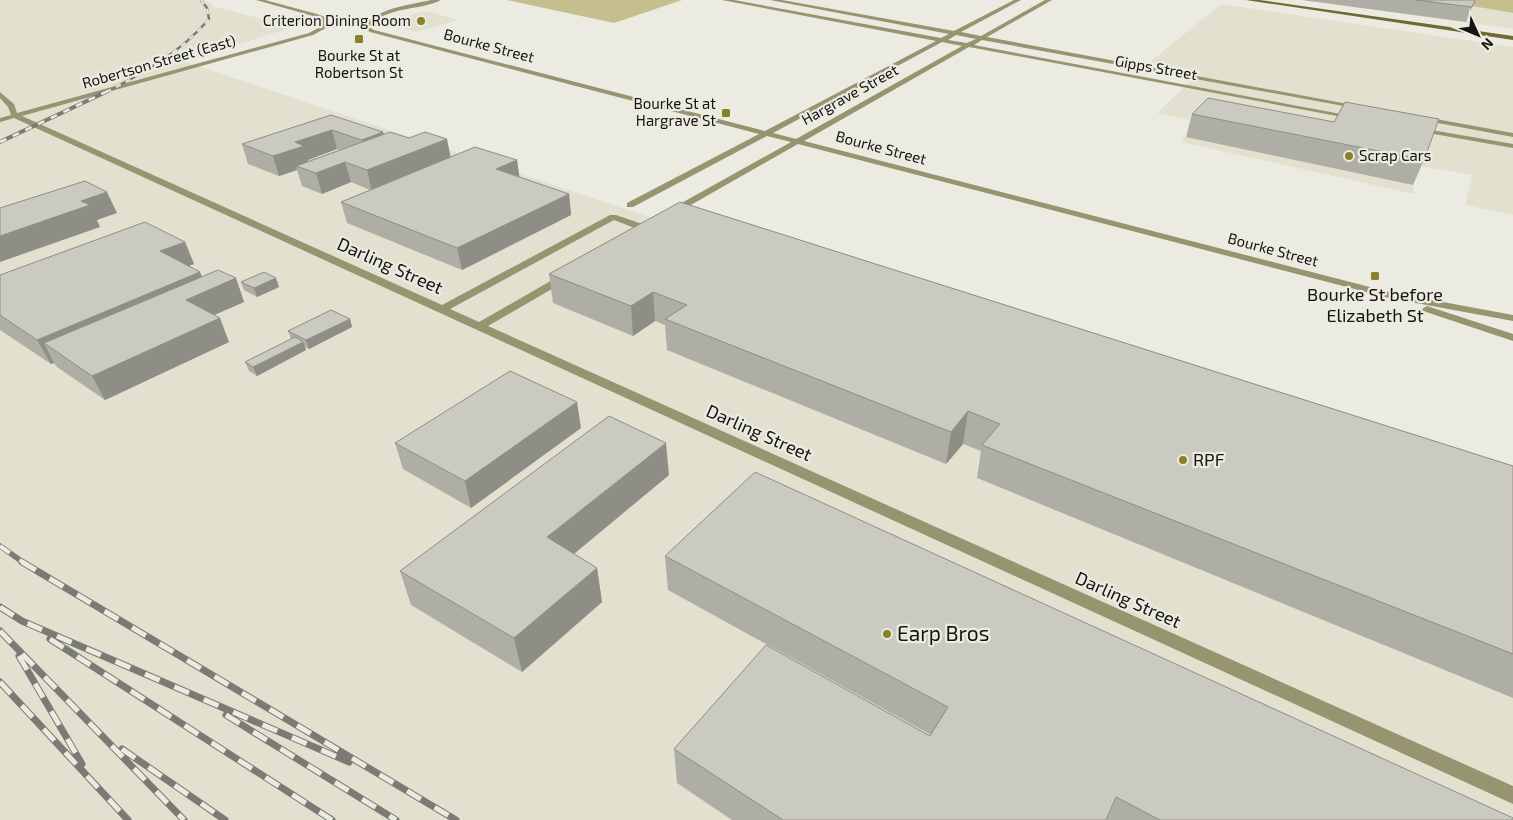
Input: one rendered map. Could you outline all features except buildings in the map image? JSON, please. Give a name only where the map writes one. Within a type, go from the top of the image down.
[{"type":"main road","points":[[1249,0],[1513,38]]},
{"type":"street","name":"Robertson Street (East)","points":[[0,120],[311,34],[324,27],[326,23],[323,18],[258,0]]},
{"type":"street","name":"Bourke Street","points":[[438,0],[384,14],[372,19],[366,27],[372,31],[765,134],[1389,295],[1513,318]]},
{"type":"street","name":"Gipps Street","points":[[725,0],[1358,118]]},
{"type":"street","name":"Gipps Street","points":[[773,0],[1367,108]]},
{"type":"street","name":"Hargrave Street","points":[[630,205],[1018,0]]},
{"type":"street","name":"Hargrave Street","points":[[665,216],[1049,0]]},
{"type":"street","points":[[794,13],[810,7]]},
{"type":"street","points":[[0,94],[11,106],[16,116]]},
{"type":"street","name":"Darling Street","points":[[16,116],[1513,795]]},
{"type":"street","points":[[1416,117],[1513,135]]},
{"type":"street","points":[[1406,126],[1513,146]]},
{"type":"street","points":[[442,309],[613,217],[648,230],[631,239]]},
{"type":"street","points":[[479,326],[573,272]]},
{"type":"street","name":"Bourke Street","points":[[1389,295],[1513,338]]},
{"type":"shaded area","points":[[0,0],[206,0],[215,7],[294,27],[183,61],[1513,506],[1513,820],[0,820]]},
{"type":"shaded area","points":[[507,0],[682,0],[614,23]]},
{"type":"shaded area","points":[[1303,0],[1438,0],[1482,6],[1513,13],[1513,29]]},
{"type":"shaded area","points":[[1438,0],[1513,0],[1513,13]]},
{"type":"shaded area","points":[[1221,4],[1513,47],[1513,215],[1465,205],[1473,175],[1420,166],[1413,185],[1414,194],[1181,142],[1200,122],[1157,113],[1201,71],[1150,62]]},
{"type":"shaded area","name":"Criterion Dining Room","points":[[426,11],[459,20],[415,32],[382,23]]},
{"type":"railway","points":[[107,92],[161,61],[198,31],[209,19],[207,8],[201,0]]},
{"type":"railway","points":[[0,142],[107,92]]},
{"type":"railway","points":[[0,546],[24,563]]},
{"type":"railway","points":[[22,562],[456,820]]},
{"type":"railway","points":[[0,607],[22,621],[349,762]]},
{"type":"railway","points":[[0,631],[184,820]]},
{"type":"railway","points":[[50,639],[332,820]]},
{"type":"railway","points":[[19,656],[82,764]]},
{"type":"railway","points":[[0,682],[128,820]]},
{"type":"railway","points":[[226,715],[396,820]]},
{"type":"railway","points":[[122,749],[225,820]]},
{"type":"place","name":"Criterion Dining Room","points":[[421,21]]},
{"type":"place","name":"Bourke St at Robertson St","points":[[359,39]]},
{"type":"place","name":"Bourke St at Hargrave St","points":[[726,113]]},
{"type":"place","name":"Scrap Cars","points":[[1349,156]]},
{"type":"place","name":"Bourke St before Elizabeth St","points":[[1375,276]]},
{"type":"place","name":"RPF","points":[[1183,460]]},
{"type":"place","name":"Earp Bros","points":[[887,634]]}]
